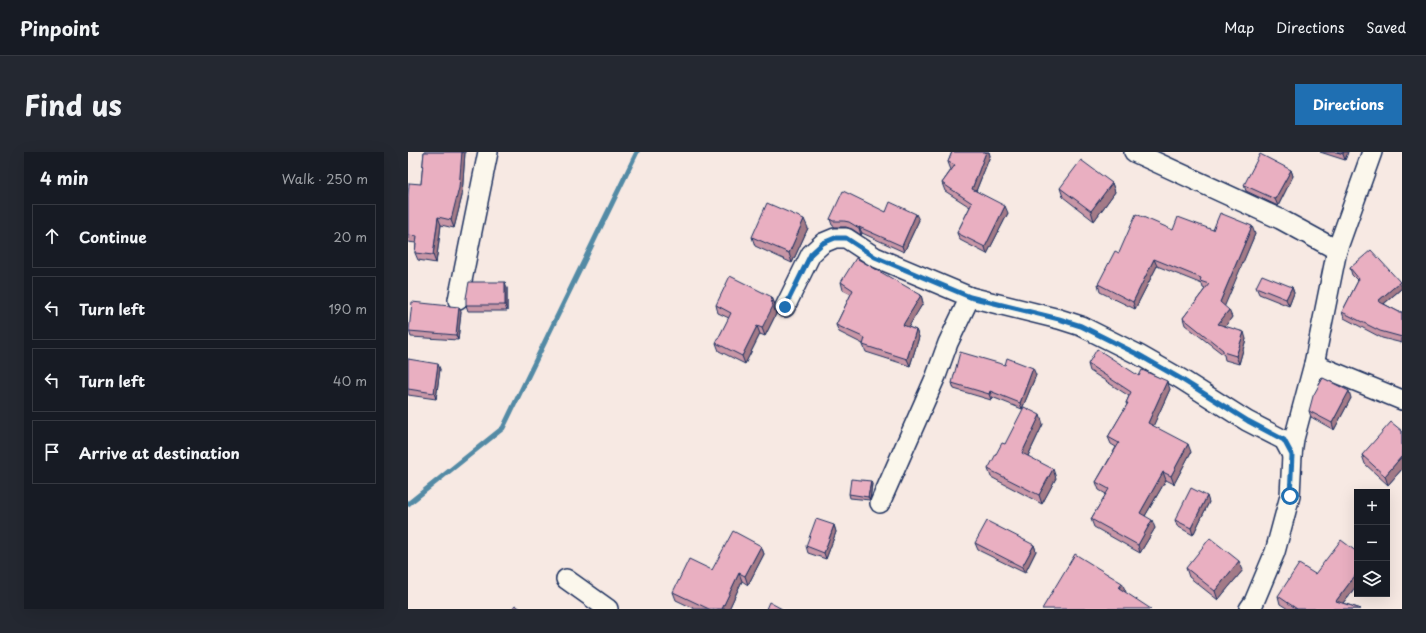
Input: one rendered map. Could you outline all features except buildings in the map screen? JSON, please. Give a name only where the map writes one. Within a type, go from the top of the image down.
[{"type":"street","points":[[458,300],[488,152]]},
{"type":"street","points":[[1134,152],[1280,219],[1337,250]]},
{"type":"street","points":[[1249,609],[1254,602],[1275,552],[1290,496],[1294,439],[1314,364],[1337,250],[1372,152]]},
{"type":"street","points":[[785,307],[811,254],[823,243],[835,238],[846,238],[875,257],[970,297],[1059,319],[1081,326],[1160,367],[1248,421],[1284,440],[1292,455]]},
{"type":"street","points":[[880,503],[936,376],[948,343],[970,297]]},
{"type":"street","points":[[1314,364],[1402,400]]},
{"type":"street","points":[[566,579],[608,609]]},
{"type":"waterway","points":[[408,504],[503,428],[637,152]]},
{"type":"route","points":[[785,307],[811,254],[823,243],[835,238],[846,238],[875,257],[970,297],[1059,319],[1081,326],[1139,355],[1181,379],[1248,421],[1284,440],[1292,455],[1290,496]]}]
